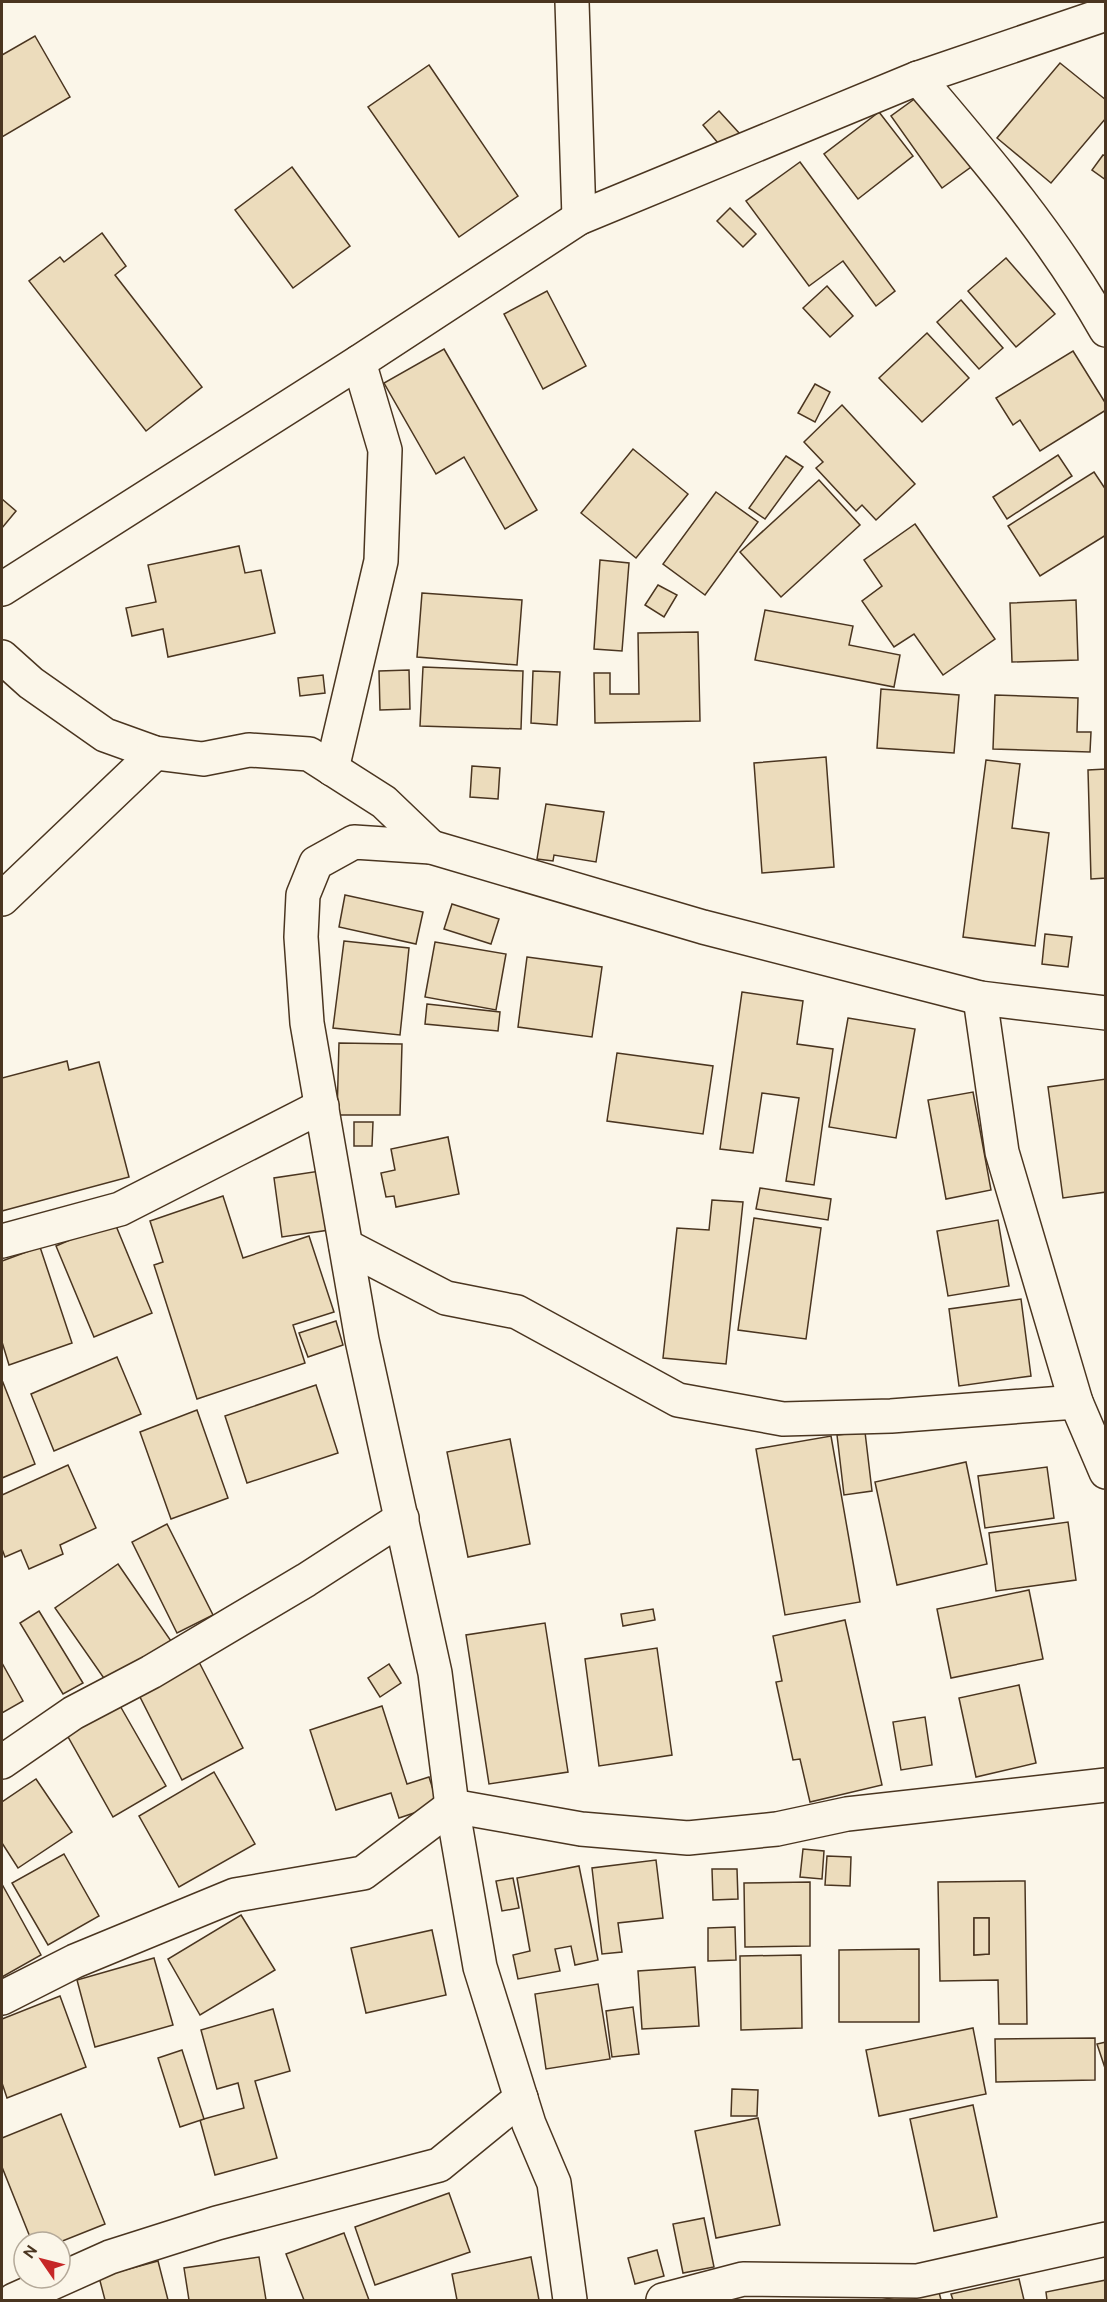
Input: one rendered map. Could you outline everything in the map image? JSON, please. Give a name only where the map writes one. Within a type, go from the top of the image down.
[{"type":"street","points":[[572,2],[579,218]]},
{"type":"street","points":[[2,589],[359,362],[579,218],[918,78],[1106,14]]},
{"type":"street","points":[[918,78],[1016,192],[1086,295],[1106,330]]},
{"type":"street","points":[[332,769],[381,561],[385,450],[359,362]]},
{"type":"street","points":[[2,657],[31,683],[105,735],[155,753],[203,759],[249,750],[309,754],[384,802],[431,847]]},
{"type":"street","points":[[2,899],[155,753]]},
{"type":"street","points":[[570,2301],[554,2183],[521,2098],[480,1967],[452,1806],[435,1673],[362,1340],[307,1023],[302,937],[303,895],[316,863],[354,842],[431,847],[703,927],[980,998],[1106,1013]]},
{"type":"street","points":[[980,998],[1002,1152],[1076,1402],[1106,1473]]},
{"type":"street","points":[[2,1241],[120,1209],[322,1106]]},
{"type":"street","points":[[346,1246],[446,1298],[517,1312],[678,1400],[783,1419],[891,1416],[1076,1402]]},
{"type":"street","points":[[2,1762],[73,1713],[180,1655],[306,1580],[402,1518]]},
{"type":"street","points":[[2,1998],[75,1961],[236,1895],[363,1873],[452,1806],[581,1829],[688,1838],[777,1829],[847,1814],[1106,1785]]},
{"type":"street","points":[[14,2301],[110,2257],[217,2223],[439,2165],[521,2098]]},
{"type":"street","points":[[663,2301],[743,2279],[917,2281],[1106,2239]]},
{"type":"building","points":[[35,36],[70,97],[2,137],[2,55]]},
{"type":"building","points":[[1060,63],[1106,100],[1106,118],[1051,183],[997,138]]},
{"type":"building","points":[[429,65],[518,196],[459,237],[368,107]]},
{"type":"building","points":[[920,95],[971,167],[942,188],[891,116]]},
{"type":"building","points":[[719,111],[740,134],[723,149],[703,125]]},
{"type":"building","points":[[879,112],[913,156],[858,199],[824,154]]},
{"type":"building","points":[[1103,155],[1106,156],[1106,180],[1092,170]]},
{"type":"building","points":[[800,162],[895,291],[876,306],[843,261],[809,286],[746,201]]},
{"type":"building","points":[[292,167],[350,246],[293,288],[235,210]]},
{"type":"building","points":[[730,208],[756,234],[743,247],[717,221]]},
{"type":"building","points":[[102,233],[126,266],[115,275],[202,387],[146,431],[29,281],[60,257],[64,262]]},
{"type":"building","points":[[1006,258],[1055,314],[1016,347],[968,291]]},
{"type":"building","points":[[827,286],[853,316],[830,337],[803,308]]},
{"type":"building","points":[[547,291],[586,366],[543,389],[504,314]]},
{"type":"building","points":[[961,300],[1003,348],[979,369],[937,322]]},
{"type":"building","points":[[927,333],[969,378],[922,422],[879,378]]},
{"type":"building","points":[[444,349],[537,510],[505,529],[464,457],[436,474],[384,383]]},
{"type":"building","points":[[1073,351],[1106,404],[1106,410],[1040,451],[1020,420],[1013,425],[996,398]]},
{"type":"building","points":[[815,384],[830,392],[815,422],[798,413]]},
{"type":"building","points":[[842,405],[915,484],[876,520],[862,505],[856,511],[816,468],[823,462],[804,442]]},
{"type":"building","points":[[633,449],[688,494],[636,558],[581,513]]},
{"type":"building","points":[[1058,455],[1072,476],[1007,519],[993,497]]},
{"type":"building","points":[[786,456],[803,467],[765,519],[749,508]]},
{"type":"building","points":[[1094,472],[1106,490],[1106,535],[1040,576],[1008,526]]},
{"type":"building","points":[[819,480],[860,525],[781,597],[740,552]]},
{"type":"building","points":[[716,492],[758,522],[705,595],[663,564]]},
{"type":"building","points":[[2,499],[16,511],[2,528]]},
{"type":"building","points":[[915,524],[995,639],[943,675],[914,634],[894,647],[862,601],[882,586],[864,560]]},
{"type":"building","points":[[239,546],[245,573],[261,570],[275,633],[168,657],[163,629],[132,636],[126,608],[156,602],[148,565]]},
{"type":"building","points":[[600,560],[629,563],[622,651],[594,649]]},
{"type":"building","points":[[658,585],[677,595],[664,617],[645,605]]},
{"type":"building","points":[[422,593],[522,600],[517,665],[417,657]]},
{"type":"building","points":[[1076,600],[1078,660],[1012,662],[1010,603]]},
{"type":"building","points":[[765,610],[853,626],[849,645],[900,655],[894,687],[755,660]]},
{"type":"building","points":[[698,632],[700,721],[595,723],[594,673],[610,673],[610,694],[639,694],[638,633]]},
{"type":"building","points":[[423,667],[523,671],[521,729],[420,726]]},
{"type":"building","points":[[409,670],[410,709],[380,710],[379,671]]},
{"type":"building","points":[[533,671],[560,672],[557,725],[531,723]]},
{"type":"building","points":[[323,675],[325,693],[300,696],[298,678]]},
{"type":"building","points":[[881,689],[959,695],[954,753],[877,748]]},
{"type":"building","points":[[995,695],[1078,698],[1077,732],[1091,732],[1090,752],[993,749]]},
{"type":"building","points":[[826,757],[834,867],[762,873],[754,763]]},
{"type":"building","points":[[986,760],[1020,764],[1012,828],[1049,833],[1035,946],[963,937]]},
{"type":"building","points":[[472,766],[500,768],[498,799],[470,797]]},
{"type":"building","points":[[1106,769],[1106,878],[1091,879],[1088,770]]},
{"type":"building","points":[[546,804],[604,812],[596,862],[554,855],[553,861],[537,859]]},
{"type":"building","points":[[345,895],[423,912],[416,944],[339,927]]},
{"type":"building","points":[[452,904],[499,919],[491,944],[444,929]]},
{"type":"building","points":[[1045,934],[1072,937],[1068,967],[1042,964]]},
{"type":"building","points":[[344,941],[409,948],[400,1035],[333,1028]]},
{"type":"building","points":[[435,942],[506,954],[496,1010],[425,997]]},
{"type":"building","points":[[527,957],[602,967],[592,1037],[518,1027]]},
{"type":"building","points":[[742,992],[803,1001],[797,1044],[833,1049],[814,1185],[786,1181],[799,1098],[762,1093],[753,1153],[720,1149]]},
{"type":"building","points":[[427,1004],[500,1012],[498,1031],[425,1024]]},
{"type":"building","points":[[848,1018],[915,1029],[896,1138],[829,1127]]},
{"type":"building","points":[[339,1043],[402,1044],[400,1115],[337,1115]]},
{"type":"building","points":[[617,1053],[713,1066],[703,1134],[607,1121]]},
{"type":"building","points":[[67,1061],[69,1070],[99,1062],[129,1177],[2,1211],[2,1078]]},
{"type":"building","points":[[1106,1079],[1106,1192],[1063,1198],[1048,1087]]},
{"type":"building","points":[[973,1092],[991,1190],[946,1199],[928,1100]]},
{"type":"building","points":[[354,1122],[373,1122],[372,1146],[354,1146]]},
{"type":"building","points":[[448,1137],[459,1194],[396,1207],[394,1196],[386,1197],[381,1173],[395,1170],[391,1149]]},
{"type":"building","points":[[320,1171],[329,1230],[282,1237],[274,1178]]},
{"type":"building","points":[[760,1188],[831,1199],[828,1220],[756,1209]]},
{"type":"building","points":[[223,1196],[243,1258],[309,1236],[334,1312],[293,1325],[305,1363],[197,1399],[154,1265],[163,1262],[150,1221]]},
{"type":"building","points":[[712,1200],[743,1202],[726,1364],[663,1358],[677,1228],[709,1230]]},
{"type":"building","points":[[754,1218],[821,1228],[806,1339],[738,1330]]},
{"type":"building","points":[[998,1220],[1009,1286],[948,1296],[937,1231]]},
{"type":"building","points":[[114,1221],[152,1313],[94,1337],[56,1246]]},
{"type":"building","points":[[40,1247],[72,1343],[9,1365],[2,1342],[2,1261]]},
{"type":"building","points":[[1021,1299],[1031,1376],[959,1386],[949,1309]]},
{"type":"building","points":[[336,1321],[343,1345],[308,1357],[299,1333]]},
{"type":"building","points":[[117,1357],[141,1414],[54,1451],[31,1394]]},
{"type":"building","points":[[2,1380],[35,1464],[2,1478]]},
{"type":"building","points":[[316,1385],[338,1453],[247,1483],[225,1416]]},
{"type":"building","points":[[197,1410],[228,1498],[171,1519],[140,1432]]},
{"type":"building","points":[[865,1432],[872,1491],[844,1495],[837,1435]]},
{"type":"building","points":[[831,1436],[860,1602],[785,1615],[756,1449]]},
{"type":"building","points":[[510,1439],[530,1544],[468,1557],[447,1452]]},
{"type":"building","points":[[966,1462],[987,1564],[897,1585],[875,1482]]},
{"type":"building","points":[[68,1465],[96,1528],[60,1545],[63,1554],[29,1569],[21,1550],[5,1557],[2,1549],[2,1495]]},
{"type":"building","points":[[1047,1467],[1054,1518],[985,1528],[978,1476]]},
{"type":"building","points":[[1068,1522],[1076,1580],[996,1591],[989,1533]]},
{"type":"building","points":[[167,1524],[213,1615],[177,1633],[132,1542]]},
{"type":"building","points":[[118,1564],[171,1641],[108,1684],[55,1608]]},
{"type":"building","points":[[1029,1590],[1043,1659],[951,1678],[937,1609]]},
{"type":"building","points":[[653,1609],[655,1620],[623,1626],[621,1614]]},
{"type":"building","points":[[39,1611],[83,1683],[63,1694],[20,1623]]},
{"type":"building","points":[[845,1620],[882,1785],[810,1802],[800,1759],[793,1760],[776,1682],[782,1681],[773,1636]]},
{"type":"building","points":[[545,1623],[568,1772],[489,1784],[466,1635]]},
{"type":"building","points":[[657,1648],[672,1755],[599,1766],[585,1659]]},
{"type":"building","points":[[199,1662],[243,1748],[182,1780],[138,1693]]},
{"type":"building","points":[[2,1663],[23,1701],[2,1713]]},
{"type":"building","points":[[389,1664],[401,1683],[380,1697],[368,1678]]},
{"type":"building","points":[[1019,1685],[1036,1763],[976,1777],[959,1698]]},
{"type":"building","points":[[119,1704],[166,1786],[113,1817],[67,1735]]},
{"type":"building","points":[[382,1706],[407,1784],[429,1777],[438,1805],[399,1818],[391,1793],[336,1810],[310,1730]]},
{"type":"building","points":[[925,1717],[932,1765],[901,1770],[893,1722]]},
{"type":"building","points":[[214,1772],[255,1844],[179,1887],[139,1816]]},
{"type":"building","points":[[36,1779],[72,1832],[18,1868],[2,1843],[2,1802]]},
{"type":"building","points":[[803,1849],[824,1851],[822,1879],[800,1877]]},
{"type":"building","points":[[64,1854],[99,1916],[48,1945],[12,1883]]},
{"type":"building","points":[[827,1856],[851,1857],[850,1886],[825,1885]]},
{"type":"building","points":[[656,1860],[663,1918],[618,1923],[622,1952],[602,1954],[592,1868]]},
{"type":"building","points":[[579,1866],[598,1960],[575,1965],[571,1946],[555,1949],[560,1971],[518,1979],[513,1955],[530,1951],[517,1878]]},
{"type":"building","points":[[712,1869],[737,1869],[738,1899],[713,1900]]},
{"type":"building","points":[[513,1878],[519,1908],[502,1911],[496,1881]]},
{"type":"building","points":[[1025,1881],[1027,2024],[999,2024],[998,1980],[940,1981],[938,1882]],"holes":[[[974,1918],[989,1918],[989,1954],[974,1955]]]},
{"type":"building","points":[[810,1882],[810,1946],[745,1947],[744,1883]]},
{"type":"building","points":[[2,1887],[41,1955],[2,1977]]},
{"type":"building","points":[[241,1915],[275,1970],[200,2015],[168,1959]]},
{"type":"building","points":[[974,1918],[989,1918],[989,1954],[974,1955]]},
{"type":"building","points":[[735,1927],[736,1960],[708,1961],[708,1928]]},
{"type":"building","points":[[432,1930],[446,1995],[366,2013],[351,1948]]},
{"type":"building","points":[[919,1949],[919,2022],[839,2022],[839,1950]]},
{"type":"building","points":[[801,1955],[802,2028],[741,2030],[740,1956]]},
{"type":"building","points":[[154,1958],[173,2025],[95,2047],[77,1980]]},
{"type":"building","points":[[695,1967],[699,2026],[642,2029],[638,1971]]},
{"type":"building","points":[[598,1984],[610,2059],[546,2069],[535,1994]]},
{"type":"building","points":[[60,1996],[86,2067],[7,2098],[2,2083],[2,2019]]},
{"type":"building","points":[[633,2007],[639,2054],[612,2057],[606,2011]]},
{"type":"building","points":[[273,2009],[290,2071],[255,2081],[277,2158],[215,2175],[200,2120],[244,2108],[238,2083],[217,2089],[201,2030]]},
{"type":"building","points":[[973,2028],[986,2094],[879,2116],[866,2050]]},
{"type":"building","points":[[1095,2038],[1095,2080],[996,2082],[995,2039]]},
{"type":"building","points":[[1106,2042],[1106,2071],[1097,2044]]},
{"type":"building","points":[[182,2050],[204,2119],[180,2127],[158,2058]]},
{"type":"building","points":[[732,2089],[758,2090],[757,2116],[731,2116]]},
{"type":"building","points":[[973,2105],[997,2217],[934,2231],[910,2119]]},
{"type":"building","points":[[61,2114],[105,2224],[72,2237],[72,2230],[27,2230],[2,2167],[2,2138]]},
{"type":"building","points":[[758,2118],[780,2225],[716,2238],[695,2131]]},
{"type":"building","points":[[449,2193],[470,2252],[375,2285],[355,2227]]},
{"type":"building","points":[[704,2218],[714,2267],[683,2273],[673,2224]]},
{"type":"building","points":[[344,2233],[369,2300],[304,2300],[286,2254]]},
{"type":"building","points":[[657,2250],[664,2276],[635,2284],[628,2258]]},
{"type":"building","points":[[259,2257],[266,2300],[189,2300],[184,2268]]},
{"type":"building","points":[[531,2257],[539,2300],[457,2300],[452,2274]]},
{"type":"building","points":[[158,2261],[168,2300],[105,2300],[99,2277]]},
{"type":"building","points":[[1019,2279],[1024,2300],[953,2300],[951,2294]]},
{"type":"building","points":[[1106,2280],[1106,2300],[1047,2300],[1046,2292]]},
{"type":"building","points":[[938,2288],[941,2300],[881,2300]]}]
